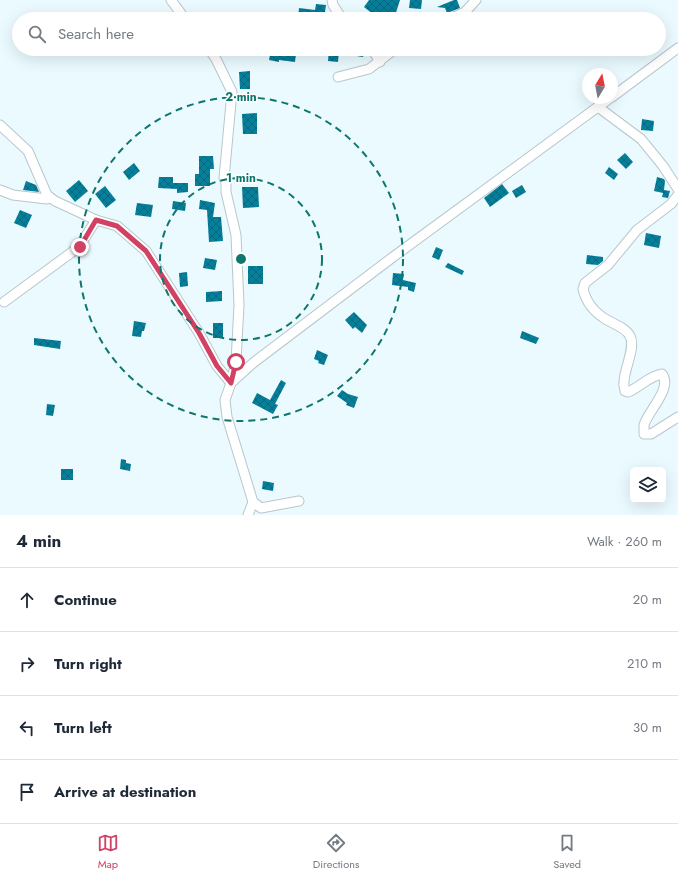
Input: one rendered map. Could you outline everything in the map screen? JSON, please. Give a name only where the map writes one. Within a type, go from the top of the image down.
[{"type":"street","points":[[171,0],[180,12]]},
{"type":"street","points":[[332,0],[338,12]]},
{"type":"street","points":[[465,12],[476,0]]},
{"type":"street","points":[[618,92],[678,48]]},
{"type":"street","points":[[214,56],[232,92],[224,178],[236,235],[239,305],[236,362],[225,400],[227,417],[253,502],[261,508],[299,501]]},
{"type":"street","points":[[376,56],[380,62]]},
{"type":"street","points":[[338,76],[369,70],[387,56]]},
{"type":"street","points":[[231,383],[252,363],[387,261],[602,104]]},
{"type":"street","points":[[598,107],[641,139],[663,166],[678,189]]},
{"type":"street","points":[[0,125],[28,151],[47,195],[55,201],[96,220],[117,226],[146,251],[199,333],[217,366],[231,383]]},
{"type":"street","points":[[0,190],[13,195],[47,199],[47,195]]},
{"type":"street","points":[[678,195],[671,204],[637,230],[608,265],[585,283],[582,289],[585,298],[593,309],[606,320],[620,326],[630,336],[632,347],[624,382],[625,391],[628,392],[635,389],[655,375],[662,374],[664,376],[665,382],[662,392],[644,425],[644,434],[651,434],[678,417]]},
{"type":"street","points":[[4,302],[80,247],[96,220]]},
{"type":"street","points":[[248,515],[253,502]]},
{"type":"building","points":[[369,0],[400,0],[396,12],[370,12],[364,7]]},
{"type":"building","points":[[410,0],[422,0],[421,9],[409,8]]},
{"type":"building","points":[[457,0],[460,8],[447,12],[445,8],[437,7]]},
{"type":"building","points":[[316,4],[326,5],[325,12],[299,12],[299,8],[315,10]]},
{"type":"building","points":[[270,56],[296,56],[295,62],[279,60],[279,62],[269,60]]},
{"type":"building","points":[[328,56],[338,56],[338,62],[328,61]]},
{"type":"building","points":[[250,71],[250,89],[240,89],[239,72]]},
{"type":"building","points":[[257,113],[257,134],[243,134],[242,114]]},
{"type":"building","points":[[642,119],[654,121],[653,131],[641,130]]},
{"type":"building","points":[[625,153],[633,162],[626,169],[617,160]]},
{"type":"building","points":[[199,156],[213,156],[214,169],[210,169],[210,186],[195,186],[195,174],[199,174]]},
{"type":"building","points":[[134,163],[140,171],[129,180],[123,172]]},
{"type":"building","points":[[609,167],[618,174],[614,180],[605,173]]},
{"type":"building","points":[[159,177],[173,177],[173,183],[188,183],[188,192],[177,193],[177,189],[158,188]]},
{"type":"building","points":[[657,177],[664,179],[664,190],[670,191],[668,198],[662,197],[663,193],[654,191]]},
{"type":"building","points":[[79,180],[88,191],[75,202],[66,191]]},
{"type":"building","points":[[26,181],[36,185],[39,192],[23,190]]},
{"type":"building","points":[[502,184],[509,193],[490,207],[484,198]]},
{"type":"building","points":[[522,185],[526,192],[516,198],[512,191]]},
{"type":"building","points":[[105,186],[116,200],[106,208],[95,194]]},
{"type":"building","points":[[242,187],[258,187],[259,207],[243,208]]},
{"type":"building","points":[[200,200],[215,203],[213,217],[221,217],[223,241],[209,242],[207,210],[199,209]]},
{"type":"building","points":[[173,201],[186,203],[185,211],[172,209]]},
{"type":"building","points":[[137,203],[153,205],[151,217],[135,215]]},
{"type":"building","points":[[20,210],[32,215],[26,228],[14,223]]},
{"type":"building","points":[[646,233],[661,236],[659,248],[644,245]]},
{"type":"building","points":[[436,247],[443,250],[439,260],[432,257]]},
{"type":"building","points":[[587,255],[603,257],[603,261],[598,265],[586,264]]},
{"type":"building","points":[[205,258],[217,260],[215,270],[203,268]]},
{"type":"building","points":[[448,263],[464,271],[462,275],[445,267]]},
{"type":"building","points":[[248,266],[263,266],[263,284],[248,284]]},
{"type":"building","points":[[187,272],[188,286],[180,287],[179,273]]},
{"type":"building","points":[[393,273],[404,274],[403,280],[416,283],[414,292],[408,290],[408,287],[392,285]]},
{"type":"building","points":[[222,291],[222,301],[206,302],[206,292]]},
{"type":"building","points":[[354,312],[367,325],[362,333],[355,327],[353,329],[345,320]]},
{"type":"building","points":[[134,321],[146,323],[141,337],[132,336]]},
{"type":"building","points":[[213,323],[223,323],[223,338],[213,338]]},
{"type":"building","points":[[522,331],[539,338],[536,344],[520,338]]},
{"type":"building","points":[[34,338],[61,341],[60,349],[34,345]]},
{"type":"building","points":[[317,350],[328,355],[324,365],[318,363],[319,361],[314,359]]},
{"type":"building","points":[[281,380],[286,383],[275,404],[278,405],[273,414],[252,403],[257,393],[270,400]]},
{"type":"building","points":[[342,390],[348,394],[358,397],[354,408],[346,405],[347,403],[337,396]]},
{"type":"building","points":[[47,404],[55,405],[53,416],[46,415]]},
{"type":"building","points":[[121,459],[126,460],[126,463],[131,464],[130,471],[120,469]]},
{"type":"building","points":[[61,469],[73,469],[73,480],[61,480]]},
{"type":"building","points":[[263,481],[274,483],[273,491],[262,489]]},
{"type":"route","points":[[80,247],[96,220],[117,226],[146,251],[199,333],[217,366],[231,383],[236,362]]}]
